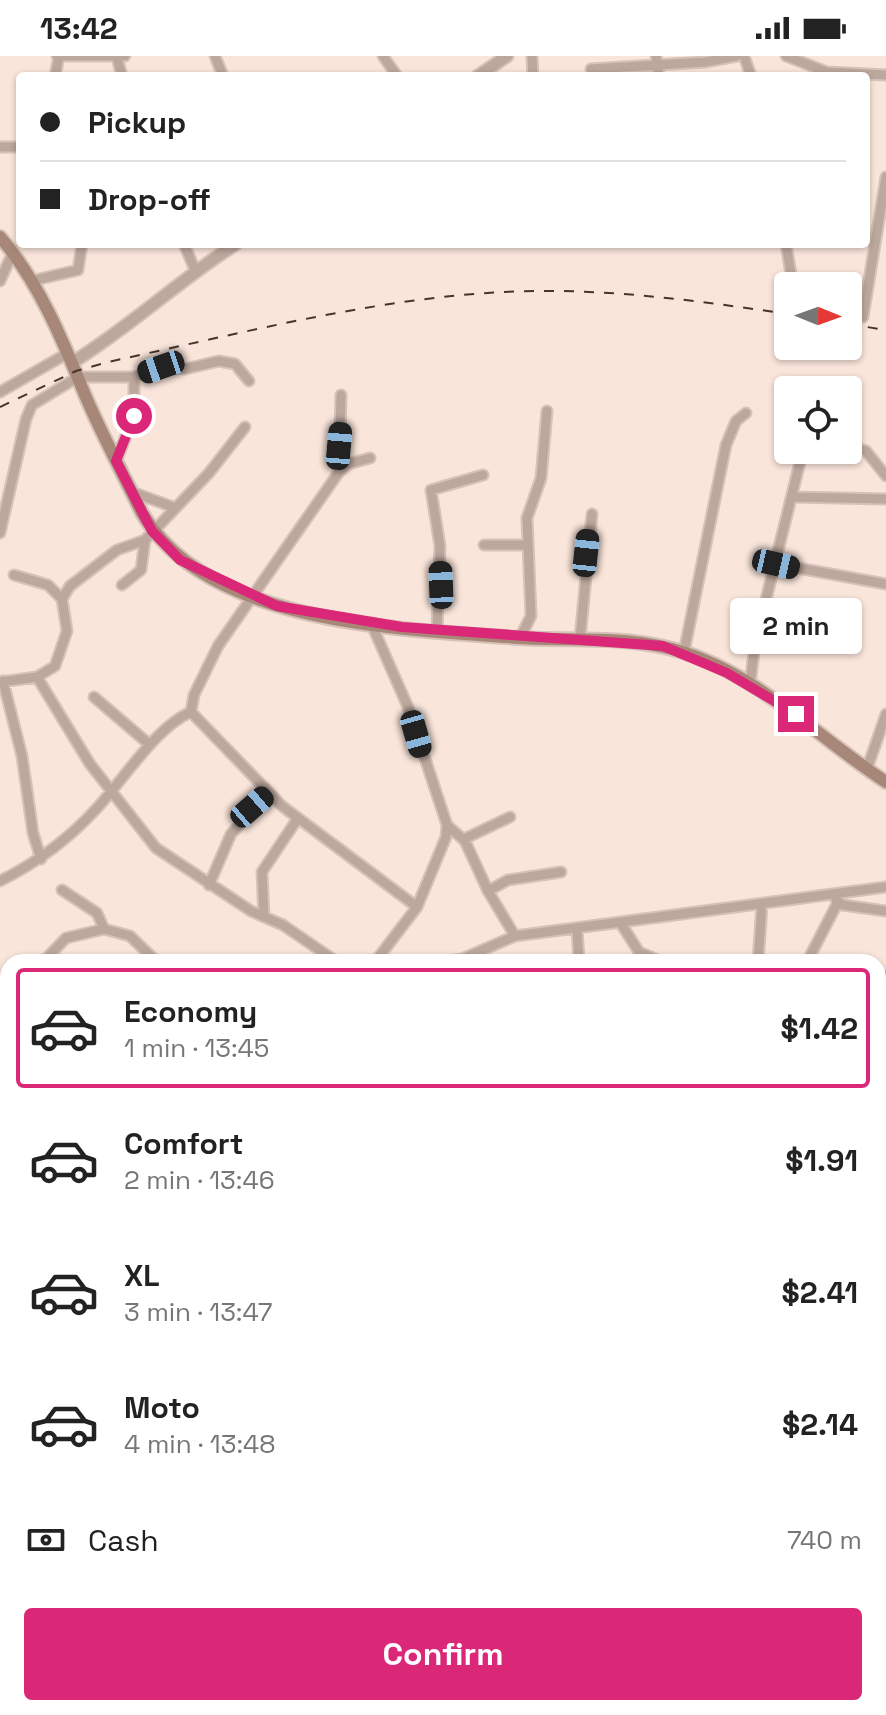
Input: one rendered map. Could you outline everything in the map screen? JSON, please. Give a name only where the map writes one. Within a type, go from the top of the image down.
[{"type":"main road","points":[[0,237],[31,281],[70,358],[132,492],[148,535],[180,560],[250,596],[307,613],[371,623],[520,638],[623,641],[684,652],[750,684],[796,714],[886,782]]},
{"type":"street","points":[[58,56],[121,57]]},
{"type":"street","points":[[484,72],[507,56]]},
{"type":"street","points":[[591,69],[657,60],[737,56]]},
{"type":"street","points":[[786,56],[827,72]]},
{"type":"street","points":[[863,317],[886,177]]},
{"type":"street","points":[[31,281],[78,270],[81,248]]},
{"type":"street","points":[[186,248],[195,270]]},
{"type":"street","points":[[0,392],[118,333],[128,320],[230,248]]},
{"type":"street","points":[[787,248],[791,272]]},
{"type":"street","points":[[0,281],[13,252]]},
{"type":"street","points":[[0,533],[29,409],[78,377],[134,377],[161,367],[185,369],[228,360],[249,381]]},
{"type":"street","points":[[116,461],[134,416],[134,377]]},
{"type":"street","points":[[339,472],[341,395]]},
{"type":"street","points":[[520,638],[533,605],[525,545],[530,506],[541,478],[547,411]]},
{"type":"street","points":[[684,652],[726,445],[736,421],[746,413]]},
{"type":"street","points":[[62,599],[70,586],[107,557],[148,535],[209,473],[245,427]]},
{"type":"street","points":[[862,450],[886,476]]},
{"type":"street","points":[[0,881],[41,859],[64,841],[150,745],[191,712],[194,695],[218,646],[250,596],[339,472],[348,464],[370,458]]},
{"type":"street","points":[[750,684],[800,464]]},
{"type":"street","points":[[437,630],[440,546],[431,490],[483,475]]},
{"type":"street","points":[[132,492],[173,507]]},
{"type":"street","points":[[792,497],[886,499]]},
{"type":"street","points":[[580,639],[592,514]]},
{"type":"street","points":[[122,585],[141,570],[148,535]]},
{"type":"street","points":[[484,545],[525,545]]},
{"type":"street","points":[[776,564],[886,584]]},
{"type":"street","points":[[14,575],[48,585],[62,599],[67,619],[63,649],[55,666],[37,677],[2,681],[22,756],[33,833],[41,859]]},
{"type":"street","points":[[763,616],[826,620]]},
{"type":"street","points":[[371,623],[408,707],[447,825],[446,837],[417,907],[381,954]]},
{"type":"street","points":[[37,677],[90,764],[112,790],[132,822],[156,848],[209,885],[283,925],[325,954]]},
{"type":"street","points":[[94,697],[150,745]]},
{"type":"street","points":[[191,712],[268,793],[417,907]]},
{"type":"street","points":[[867,769],[886,714]]},
{"type":"street","points":[[209,885],[231,834],[268,793]]},
{"type":"street","points":[[464,839],[510,817]]},
{"type":"street","points":[[264,917],[262,872],[298,818]]},
{"type":"street","points":[[447,825],[464,839],[488,891],[515,936]]},
{"type":"street","points":[[488,891],[508,880],[561,872]]},
{"type":"street","points":[[474,954],[515,936],[762,905],[835,899],[886,887]]},
{"type":"street","points":[[62,890],[97,913],[104,929]]},
{"type":"street","points":[[835,899],[886,911]]},
{"type":"street","points":[[811,954],[835,899]]},
{"type":"street","points":[[759,954],[762,905]]},
{"type":"street","points":[[620,922],[639,952],[644,954]]},
{"type":"street","points":[[577,928],[579,954]]},
{"type":"street","points":[[51,954],[66,938],[104,929],[130,936],[149,954]]},
{"type":"railway","points":[[0,407],[76,371],[108,362],[305,319],[404,302],[503,292],[575,291],[774,312]]},
{"type":"railway","points":[[862,326],[886,330]]},
{"type":"route","points":[[134,416],[116,461],[152,531],[180,560],[250,596],[307,613],[402,627],[520,638],[623,641],[663,646],[684,652],[750,684],[796,714]]}]
